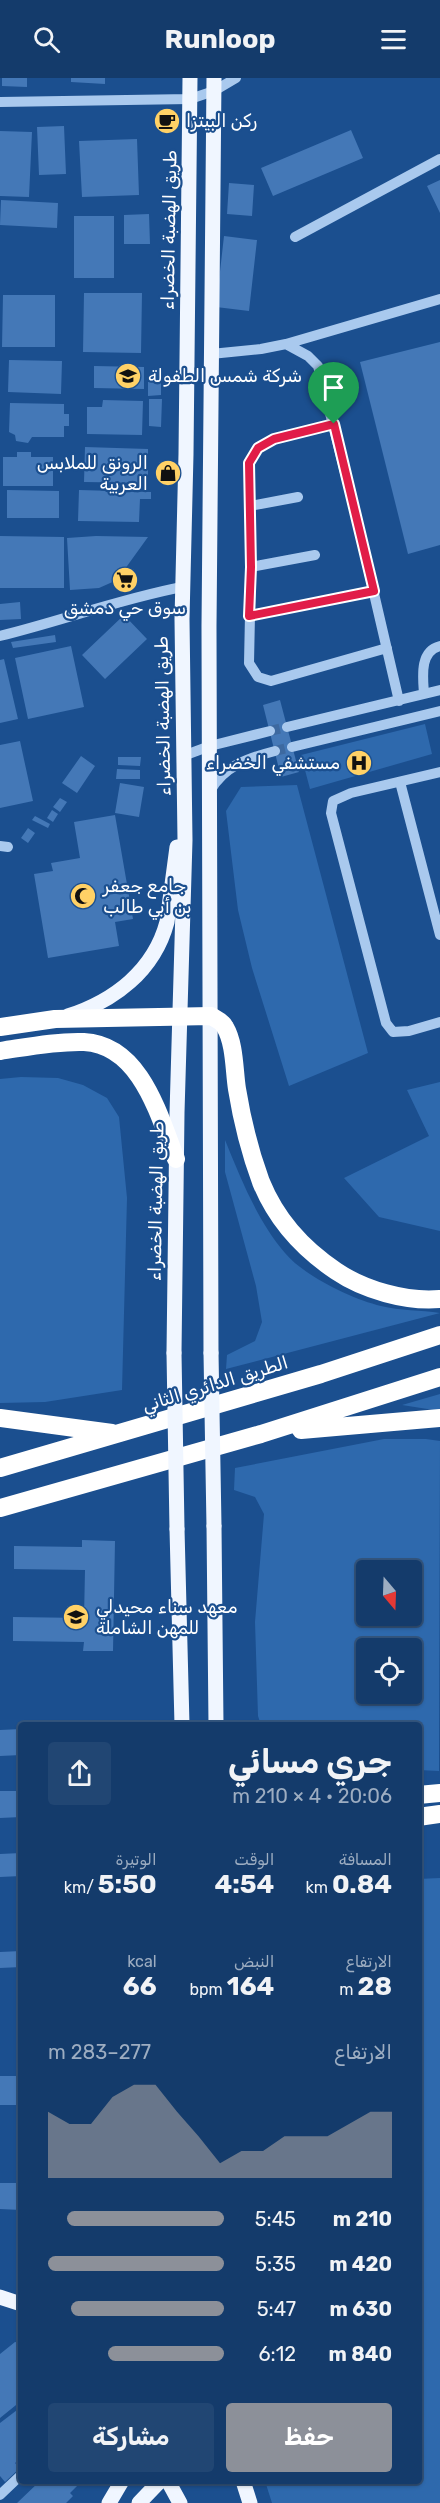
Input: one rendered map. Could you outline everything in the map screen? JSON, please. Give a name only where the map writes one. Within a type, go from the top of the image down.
[{"type":"highway","points":[[0,1027],[55,1019],[211,1016],[222,1022],[228,1034],[237,1092],[252,1151],[262,1183],[283,1222],[312,1255],[349,1279],[390,1294],[440,1299]]},
{"type":"highway","points":[[0,1051],[43,1044],[85,1042],[108,1049],[133,1067],[148,1092],[176,1160]]},
{"type":"highway","name":"الطريق الدائري الثاني","points":[[0,1468],[120,1434],[440,1335]]},
{"type":"highway","points":[[0,1508],[261,1434],[440,1377]]},
{"type":"highway","points":[[0,1418],[120,1434]]},
{"type":"highway","points":[[261,1434],[440,1418]]},
{"type":"highway","points":[[422,1795],[440,1793]]},
{"type":"highway","points":[[422,1816],[440,1814]]},
{"type":"main road","name":"طريق الهضبة الخضراء","points":[[182,1722],[174,1353],[184,803],[182,587],[186,482],[190,78]]},
{"type":"main road","points":[[214,84],[210,791],[211,1353],[216,1722]]},
{"type":"main road","points":[[55,1019],[85,1010],[112,997],[134,980],[148,961],[164,933],[167,922],[184,803]]},
{"type":"main road","points":[[217,1706],[225,1722]]},
{"type":"main road","points":[[0,2297],[18,2303]]},
{"type":"main road","points":[[109,2503],[120,2484]]},
{"type":"main road","points":[[139,2503],[157,2484]]},
{"type":"main road","points":[[170,2484],[180,2503]]},
{"type":"main road","points":[[244,2484],[250,2503]]},
{"type":"street","points":[[0,102],[190,99],[214,84],[236,78]]},
{"type":"street","points":[[294,237],[440,159]]},
{"type":"street","points":[[211,354],[286,344],[440,299]]},
{"type":"street","points":[[286,344],[308,356],[318,366],[334,424],[399,701]]},
{"type":"street","points":[[334,424],[274,439],[258,448],[249,463],[251,567],[249,663],[258,677],[271,681],[387,648]]},
{"type":"street","points":[[250,506],[298,497]]},
{"type":"street","points":[[251,567],[315,555]]},
{"type":"street","points":[[0,636],[57,621],[121,600],[182,587]]},
{"type":"street","points":[[249,616],[374,591]]},
{"type":"street","points":[[424,694],[423,667],[426,655],[435,647],[440,646]]},
{"type":"street","points":[[287,728],[440,690]]},
{"type":"street","points":[[292,747],[440,711]]},
{"type":"street","points":[[183,756],[270,731]]},
{"type":"street","points":[[210,791],[228,768],[275,751]]},
{"type":"street","points":[[440,772],[351,793],[333,801],[332,813],[386,1023],[393,1032],[409,1031],[440,1022]]},
{"type":"street","points":[[400,782],[440,935]]},
{"type":"street","points":[[0,2495],[18,2478]]},
{"type":"shaded area","points":[[425,724],[432,754],[310,789],[301,755]]},
{"type":"shaded area","points":[[297,785],[368,1053],[289,1086],[252,968],[238,910],[226,811],[241,787]]},
{"type":"shaded area","points":[[58,1078],[83,1085],[107,1098],[119,1117],[127,1198],[122,1390],[45,1402],[0,1403],[0,1079]]},
{"type":"shaded area","points":[[440,1082],[440,1231],[379,1217],[344,1178],[429,1136],[407,1090]]},
{"type":"shaded area","points":[[225,1140],[258,1213],[275,1240],[293,1262],[329,1286],[369,1303],[396,1309],[440,1313],[226,1369],[227,1355],[255,1341],[262,1322],[256,1286],[225,1172]]},
{"type":"shaded area","points":[[440,1394],[440,1411],[402,1405]]},
{"type":"shaded area","points":[[384,1439],[440,1441],[439,1771],[422,1770],[422,1722],[260,1722],[255,1622],[264,1514],[255,1497],[234,1490],[235,1468]]},
{"type":"shaded area","points":[[440,1878],[440,2503],[272,2503],[266,2484],[422,2484],[422,1879]]},
{"type":"building","points":[[2,78],[27,78],[27,87],[2,86]]},
{"type":"building","points":[[71,78],[105,78],[105,84],[71,82]]},
{"type":"building","points":[[64,126],[66,174],[39,175],[37,127]]},
{"type":"building","points":[[351,130],[363,158],[273,196],[261,168]]},
{"type":"building","points":[[0,131],[32,132],[29,197],[0,196]]},
{"type":"building","points":[[137,139],[139,195],[82,197],[79,141]]},
{"type":"building","points":[[440,180],[440,213],[427,186]]},
{"type":"building","points":[[229,183],[254,185],[252,216],[227,214]]},
{"type":"building","points":[[1,200],[58,203],[57,228],[0,225]]},
{"type":"building","points":[[149,214],[150,244],[124,244],[124,215]]},
{"type":"building","points":[[74,216],[114,216],[114,278],[74,278]]},
{"type":"building","points":[[224,236],[257,240],[249,311],[216,307]]},
{"type":"building","points":[[84,293],[142,293],[141,353],[83,352]]},
{"type":"building","points":[[3,295],[55,295],[55,347],[2,347]]},
{"type":"building","points":[[440,342],[440,545],[408,554],[360,362]]},
{"type":"building","points":[[9,360],[62,361],[61,394],[8,392]]},
{"type":"building","points":[[94,366],[144,367],[144,389],[94,388]]},
{"type":"building","points":[[148,382],[161,382],[161,395],[148,396]]},
{"type":"building","points":[[149,399],[162,399],[161,427],[149,426]]},
{"type":"building","points":[[103,400],[143,401],[142,435],[87,434],[87,407],[102,407]]},
{"type":"building","points":[[10,403],[64,404],[64,414],[69,414],[69,426],[64,426],[64,437],[32,437],[28,443],[16,441],[15,435],[9,432]]},
{"type":"building","points":[[85,447],[148,449],[148,483],[84,482]]},
{"type":"building","points":[[17,452],[31,452],[31,457],[53,457],[53,486],[3,486],[3,457],[17,457]]},
{"type":"building","points":[[7,490],[59,491],[59,518],[7,518]]},
{"type":"building","points":[[79,490],[151,492],[151,499],[140,499],[139,522],[78,521]]},
{"type":"building","points":[[0,536],[64,537],[64,588],[0,588]]},
{"type":"building","points":[[148,537],[117,580],[99,588],[70,590],[67,538]]},
{"type":"building","points":[[20,602],[21,619],[0,620],[0,604]]},
{"type":"building","points":[[124,615],[147,639],[105,679],[82,655]]},
{"type":"building","points":[[55,635],[56,642],[13,648],[11,642]]},
{"type":"building","points":[[71,646],[84,707],[28,719],[15,658]]},
{"type":"building","points":[[4,659],[18,719],[0,723],[0,660]]},
{"type":"building","points":[[280,700],[299,772],[281,777],[263,705]]},
{"type":"building","points":[[20,741],[33,801],[0,808],[0,745]]},
{"type":"building","points":[[81,756],[95,766],[77,793],[62,783]]},
{"type":"building","points":[[118,757],[141,757],[140,766],[118,765]]},
{"type":"building","points":[[117,769],[140,770],[140,779],[116,779]]},
{"type":"building","points":[[120,783],[144,787],[139,817],[115,813]]},
{"type":"building","points":[[60,798],[67,802],[60,812],[53,807]]},
{"type":"building","points":[[52,810],[58,814],[53,822],[47,818]]},
{"type":"building","name":"جامع جعفر بن أبي طالب","points":[[115,815],[133,919],[115,922],[119,946],[48,958],[34,874],[53,871],[51,863],[80,858],[74,822]]},
{"type":"building","points":[[35,816],[50,824],[48,828],[32,820]]},
{"type":"building","points":[[28,828],[35,833],[28,843],[21,838]]},
{"type":"building","points":[[82,1540],[115,1541],[113,1651],[83,1651],[84,1642],[13,1641],[13,1617],[84,1618],[85,1570],[14,1569],[14,1546],[82,1547]]},
{"type":"building","points":[[18,1729],[18,1755],[0,1756],[0,1730]]},
{"type":"building","points":[[0,1791],[18,1791],[18,1817],[0,1818]]},
{"type":"building","points":[[18,1853],[18,1876],[0,1877],[0,1854]]},
{"type":"building","points":[[18,1951],[18,1967],[0,1968],[0,1952]]},
{"type":"building","points":[[0,2076],[18,2076],[18,2105],[0,2105]]},
{"type":"building","points":[[0,2183],[18,2183],[18,2210],[0,2209]]},
{"type":"building","points":[[15,2342],[18,2342],[18,2403],[0,2418],[0,2354]]},
{"type":"building","points":[[18,2409],[18,2460],[15,2463],[18,2470],[5,2482],[0,2476],[0,2423]]},
{"type":"building","points":[[37,2484],[79,2484],[70,2493],[73,2496],[66,2503],[17,2503]]},
{"type":"tunnel","points":[[270,731],[287,727]]},
{"type":"tunnel","points":[[275,751],[292,747]]},
{"type":"place","name":"ركن البيتزا","points":[[167,121]]},
{"type":"place","name":"شركة شمس الطفولة","points":[[128,376]]},
{"type":"place","name":"الرونق للملابس العربية","points":[[168,473]]},
{"type":"place","name":"سوق حي دمشق","points":[[125,580]]},
{"type":"place","name":"مستشفي الخضراء","points":[[359,763]]},
{"type":"place","name":"جامع جعفر بن أبي طالب","points":[[83,896]]},
{"type":"place","name":"معهد سناء محيدلي للمهن الشاملة","points":[[76,1617]]},
{"type":"route","points":[[334,424],[374,591],[249,616],[251,567],[249,463],[258,448],[274,439],[334,424]]}]
